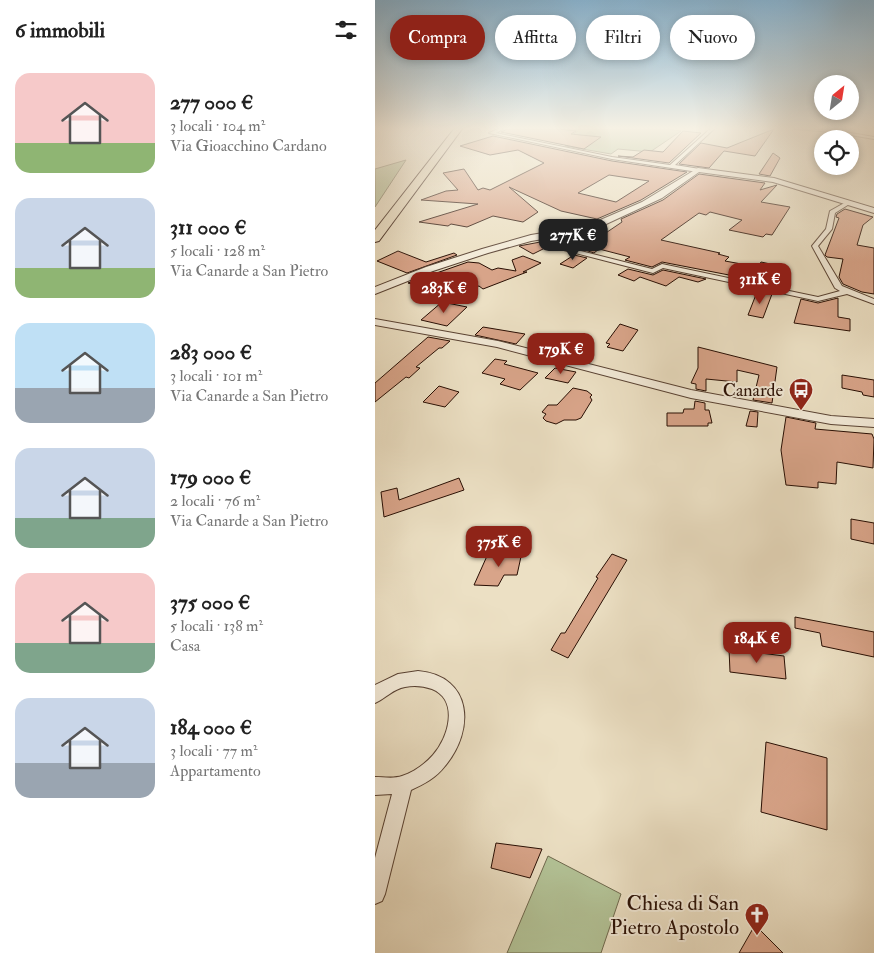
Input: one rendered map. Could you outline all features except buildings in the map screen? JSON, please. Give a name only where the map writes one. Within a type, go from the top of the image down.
[{"type":"highway","points":[[381,212],[412,173]]},
{"type":"highway","points":[[375,238],[424,173]]},
{"type":"street","points":[[375,291],[425,270],[473,254],[526,239],[586,228],[641,205],[693,173]]},
{"type":"street","points":[[724,173],[774,180],[874,211]]},
{"type":"street","points":[[848,203],[832,212],[829,229],[815,246],[839,288],[874,302]]},
{"type":"street","points":[[555,235],[559,247],[653,271],[662,266],[818,298],[849,292]]},
{"type":"street","points":[[375,322],[498,344],[691,394],[811,417],[874,423]]},
{"type":"street","points":[[375,786],[386,788],[403,786],[421,778],[437,765],[449,748],[456,730],[457,714],[453,698],[444,687],[432,680],[417,678],[400,680],[378,689]]},
{"type":"street","points":[[375,894],[403,786]]},
{"type":"green space","points":[[375,173],[397,173],[375,207]]},
{"type":"green space","points":[[548,856],[621,894],[601,953],[507,953]]},
{"type":"place","name":"Canarde","points":[[801,411]]},
{"type":"place","name":"Chiesa di San Pietro Apostolo","points":[[757,936]]}]
